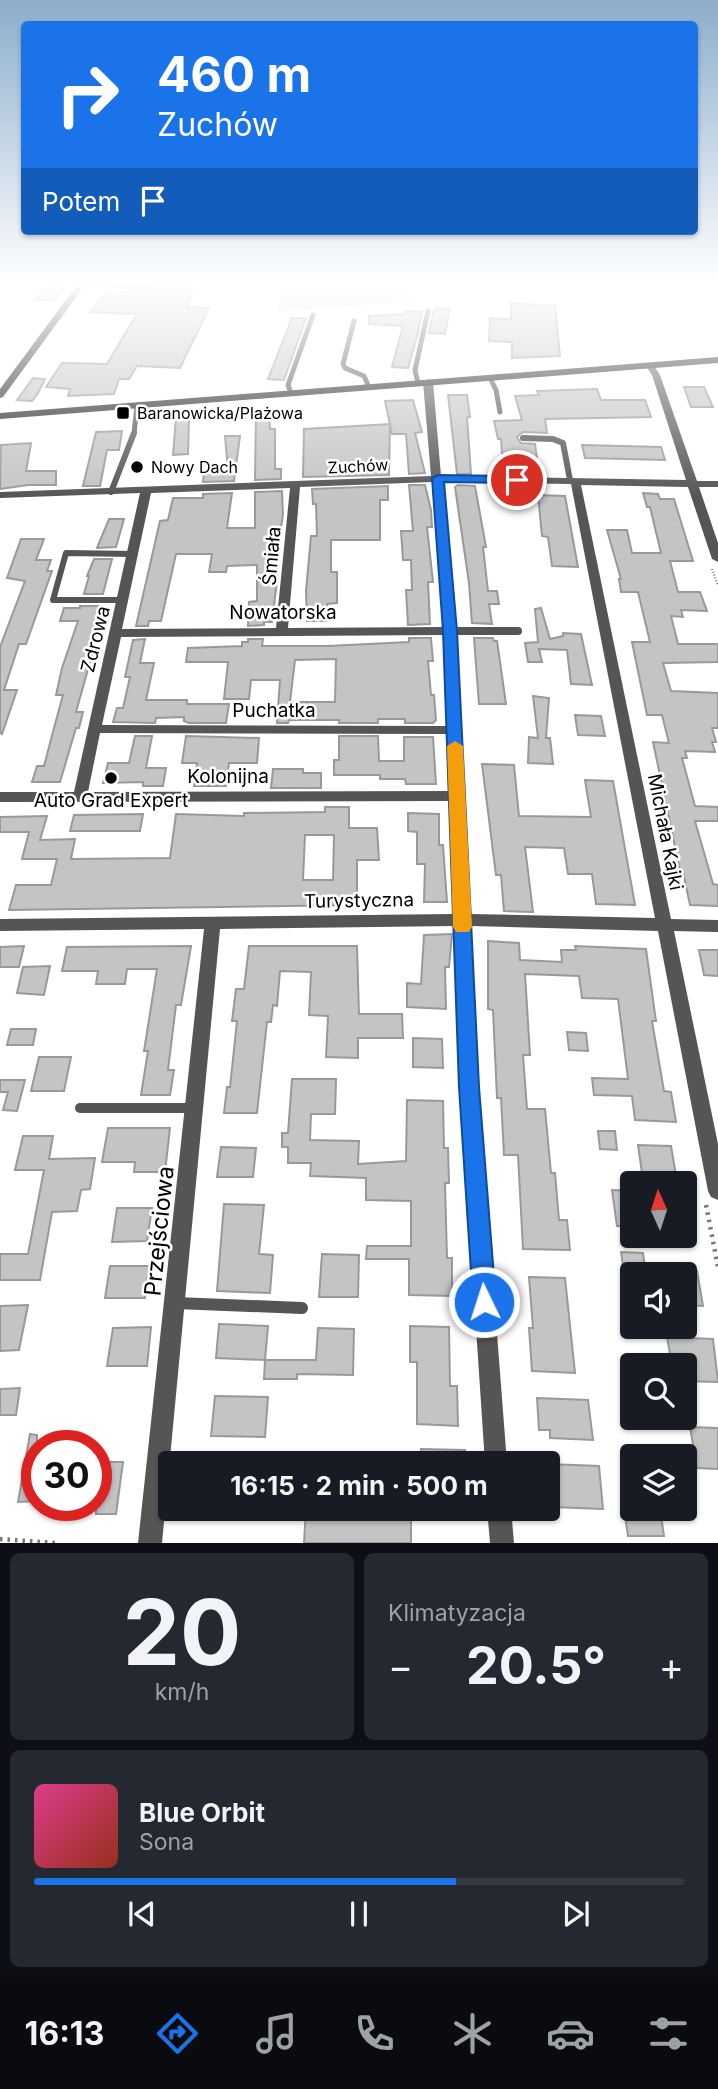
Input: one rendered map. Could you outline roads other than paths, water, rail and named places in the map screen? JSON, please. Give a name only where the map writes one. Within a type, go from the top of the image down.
[{"type":"street","points":[[0,395],[31,353]]},
{"type":"street","points":[[0,416],[718,360]]},
{"type":"street","points":[[650,366],[656,374],[718,559]]},
{"type":"street","points":[[423,383],[438,478],[450,631],[469,1087],[495,1451]]},
{"type":"street","name":"Zuchów","points":[[0,495],[438,478],[718,484]]},
{"type":"street","name":"Michała Kajki","points":[[573,480],[718,1191]]},
{"type":"street","name":"Śmiała","points":[[282,631],[295,485]]},
{"type":"street","name":"Zdrowa","points":[[80,796],[125,600],[146,491]]},
{"type":"street","name":"Nowatorska","points":[[116,633],[450,631]]},
{"type":"street","name":"Puchatka","points":[[94,729],[455,730]]},
{"type":"street","name":"Kolonijna","points":[[0,797],[455,796]]},
{"type":"street","name":"Turystyczna","points":[[0,925],[462,920],[718,926]]},
{"type":"street","name":"Przejściowa","points":[[150,1543],[213,923]]},
{"type":"street","points":[[500,1521],[502,1543]]},
{"type":"lane","points":[[291,393],[288,385],[299,353]]},
{"type":"lane","points":[[347,353],[345,368],[365,376],[369,387]]},
{"type":"lane","points":[[419,353],[415,370],[423,383]]},
{"type":"lane","points":[[490,378],[496,390],[500,412]]},
{"type":"lane","points":[[111,492],[138,415],[137,405]]},
{"type":"lane","points":[[523,438],[553,439],[563,443],[573,480]]},
{"type":"lane","points":[[125,600],[53,600],[66,553],[134,554]]},
{"type":"lane","points":[[450,631],[517,632]]},
{"type":"lane","points":[[80,1108],[196,1108]]},
{"type":"lane","points":[[176,1303],[302,1308]]},
{"type":"place","name":"Baranowicka/Plażowa","points":[[123,413]]},
{"type":"place","name":"Nowy Dach","points":[[137,467]]},
{"type":"place","name":"Auto Grad Expert","points":[[111,778]]}]
